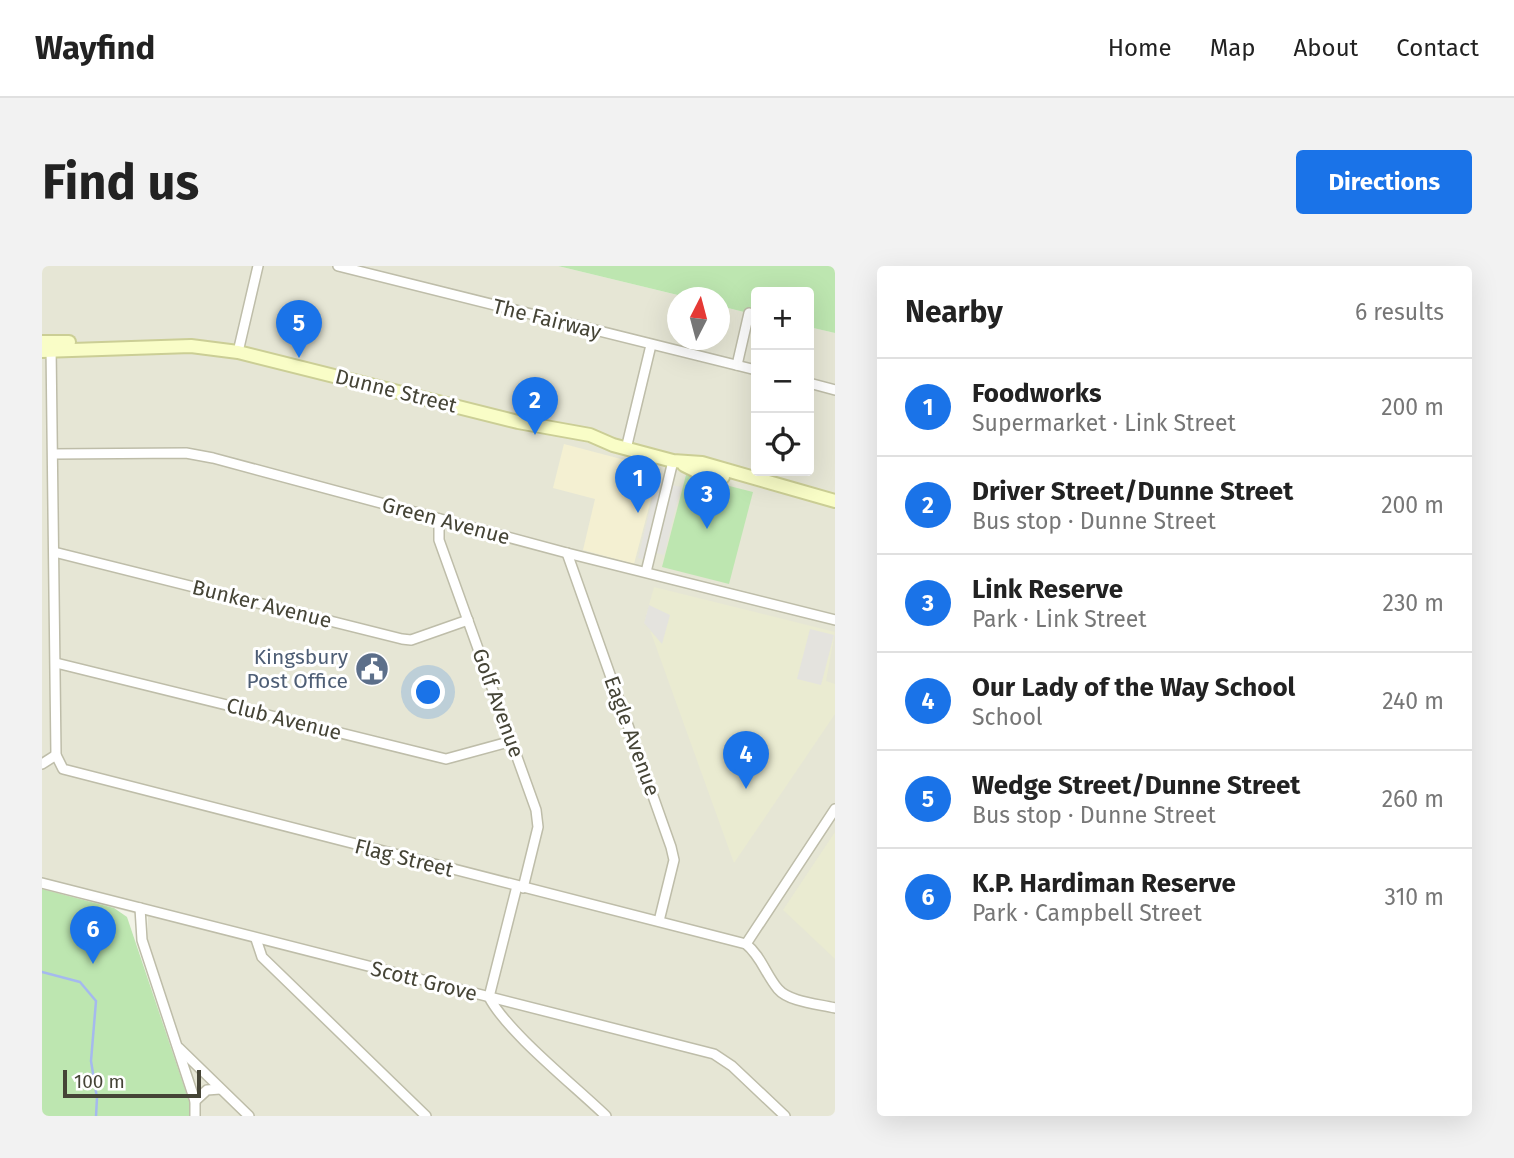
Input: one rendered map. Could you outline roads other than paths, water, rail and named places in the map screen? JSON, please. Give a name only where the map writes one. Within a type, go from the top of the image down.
[{"type":"main road","name":"Dunne Street","points":[[47,346],[207,346],[238,352],[518,422],[590,435],[620,447],[673,461],[702,463],[835,501]]},
{"type":"street","points":[[238,352],[258,266]]},
{"type":"street","name":"The Fairway","points":[[338,266],[751,369]]},
{"type":"street","points":[[737,365],[749,313]]},
{"type":"street","points":[[620,447],[651,345]]},
{"type":"street","points":[[42,764],[56,755],[53,454],[47,346]]},
{"type":"street","points":[[814,384],[835,390]]},
{"type":"street","name":"Green Avenue","points":[[53,454],[186,453],[566,553],[835,620]]},
{"type":"street","points":[[646,572],[673,461]]},
{"type":"street","name":"Golf Avenue","points":[[439,519],[439,540],[536,810],[538,827],[489,997]]},
{"type":"street","name":"Bunker Avenue","points":[[54,552],[402,639],[411,640],[468,620]]},
{"type":"street","name":"Eagle Avenue","points":[[566,553],[671,847],[674,860],[659,921]]},
{"type":"street","name":"Club Avenue","points":[[56,663],[446,759],[512,741]]},
{"type":"street","name":"Flag Street","points":[[56,755],[63,769],[746,944]]},
{"type":"street","points":[[835,809],[746,944],[754,950],[778,990],[785,996],[835,1009]]},
{"type":"street","name":"Scott Grove","points":[[42,883],[714,1054],[732,1066],[785,1116]]},
{"type":"street","points":[[141,908],[142,940],[195,1101],[195,1116]]},
{"type":"street","points":[[256,939],[262,957],[426,1116]]},
{"type":"street","points":[[489,997],[495,1009],[517,1032],[606,1116]]},
{"type":"street","points":[[178,1047],[249,1116]]},
{"type":"street","points":[[195,1101],[207,1090],[220,1089]]},
{"type":"waterway","points":[[42,972],[80,982],[96,1001],[91,1061],[97,1098],[96,1116]]},
{"type":"place","name":"Wedge Street/Dunne Street","points":[[299,358]]},
{"type":"place","name":"Driver Street/Dunne Street","points":[[535,435]]},
{"type":"place","name":"Foodworks","points":[[638,513]]},
{"type":"place","name":"Link Reserve","points":[[707,529]]},
{"type":"place","name":"Kingsbury Post Office","points":[[372,669]]},
{"type":"place","name":"Our Lady of the Way School","points":[[746,789]]},
{"type":"place","name":"K.P. Hardiman Reserve","points":[[93,964]]}]
